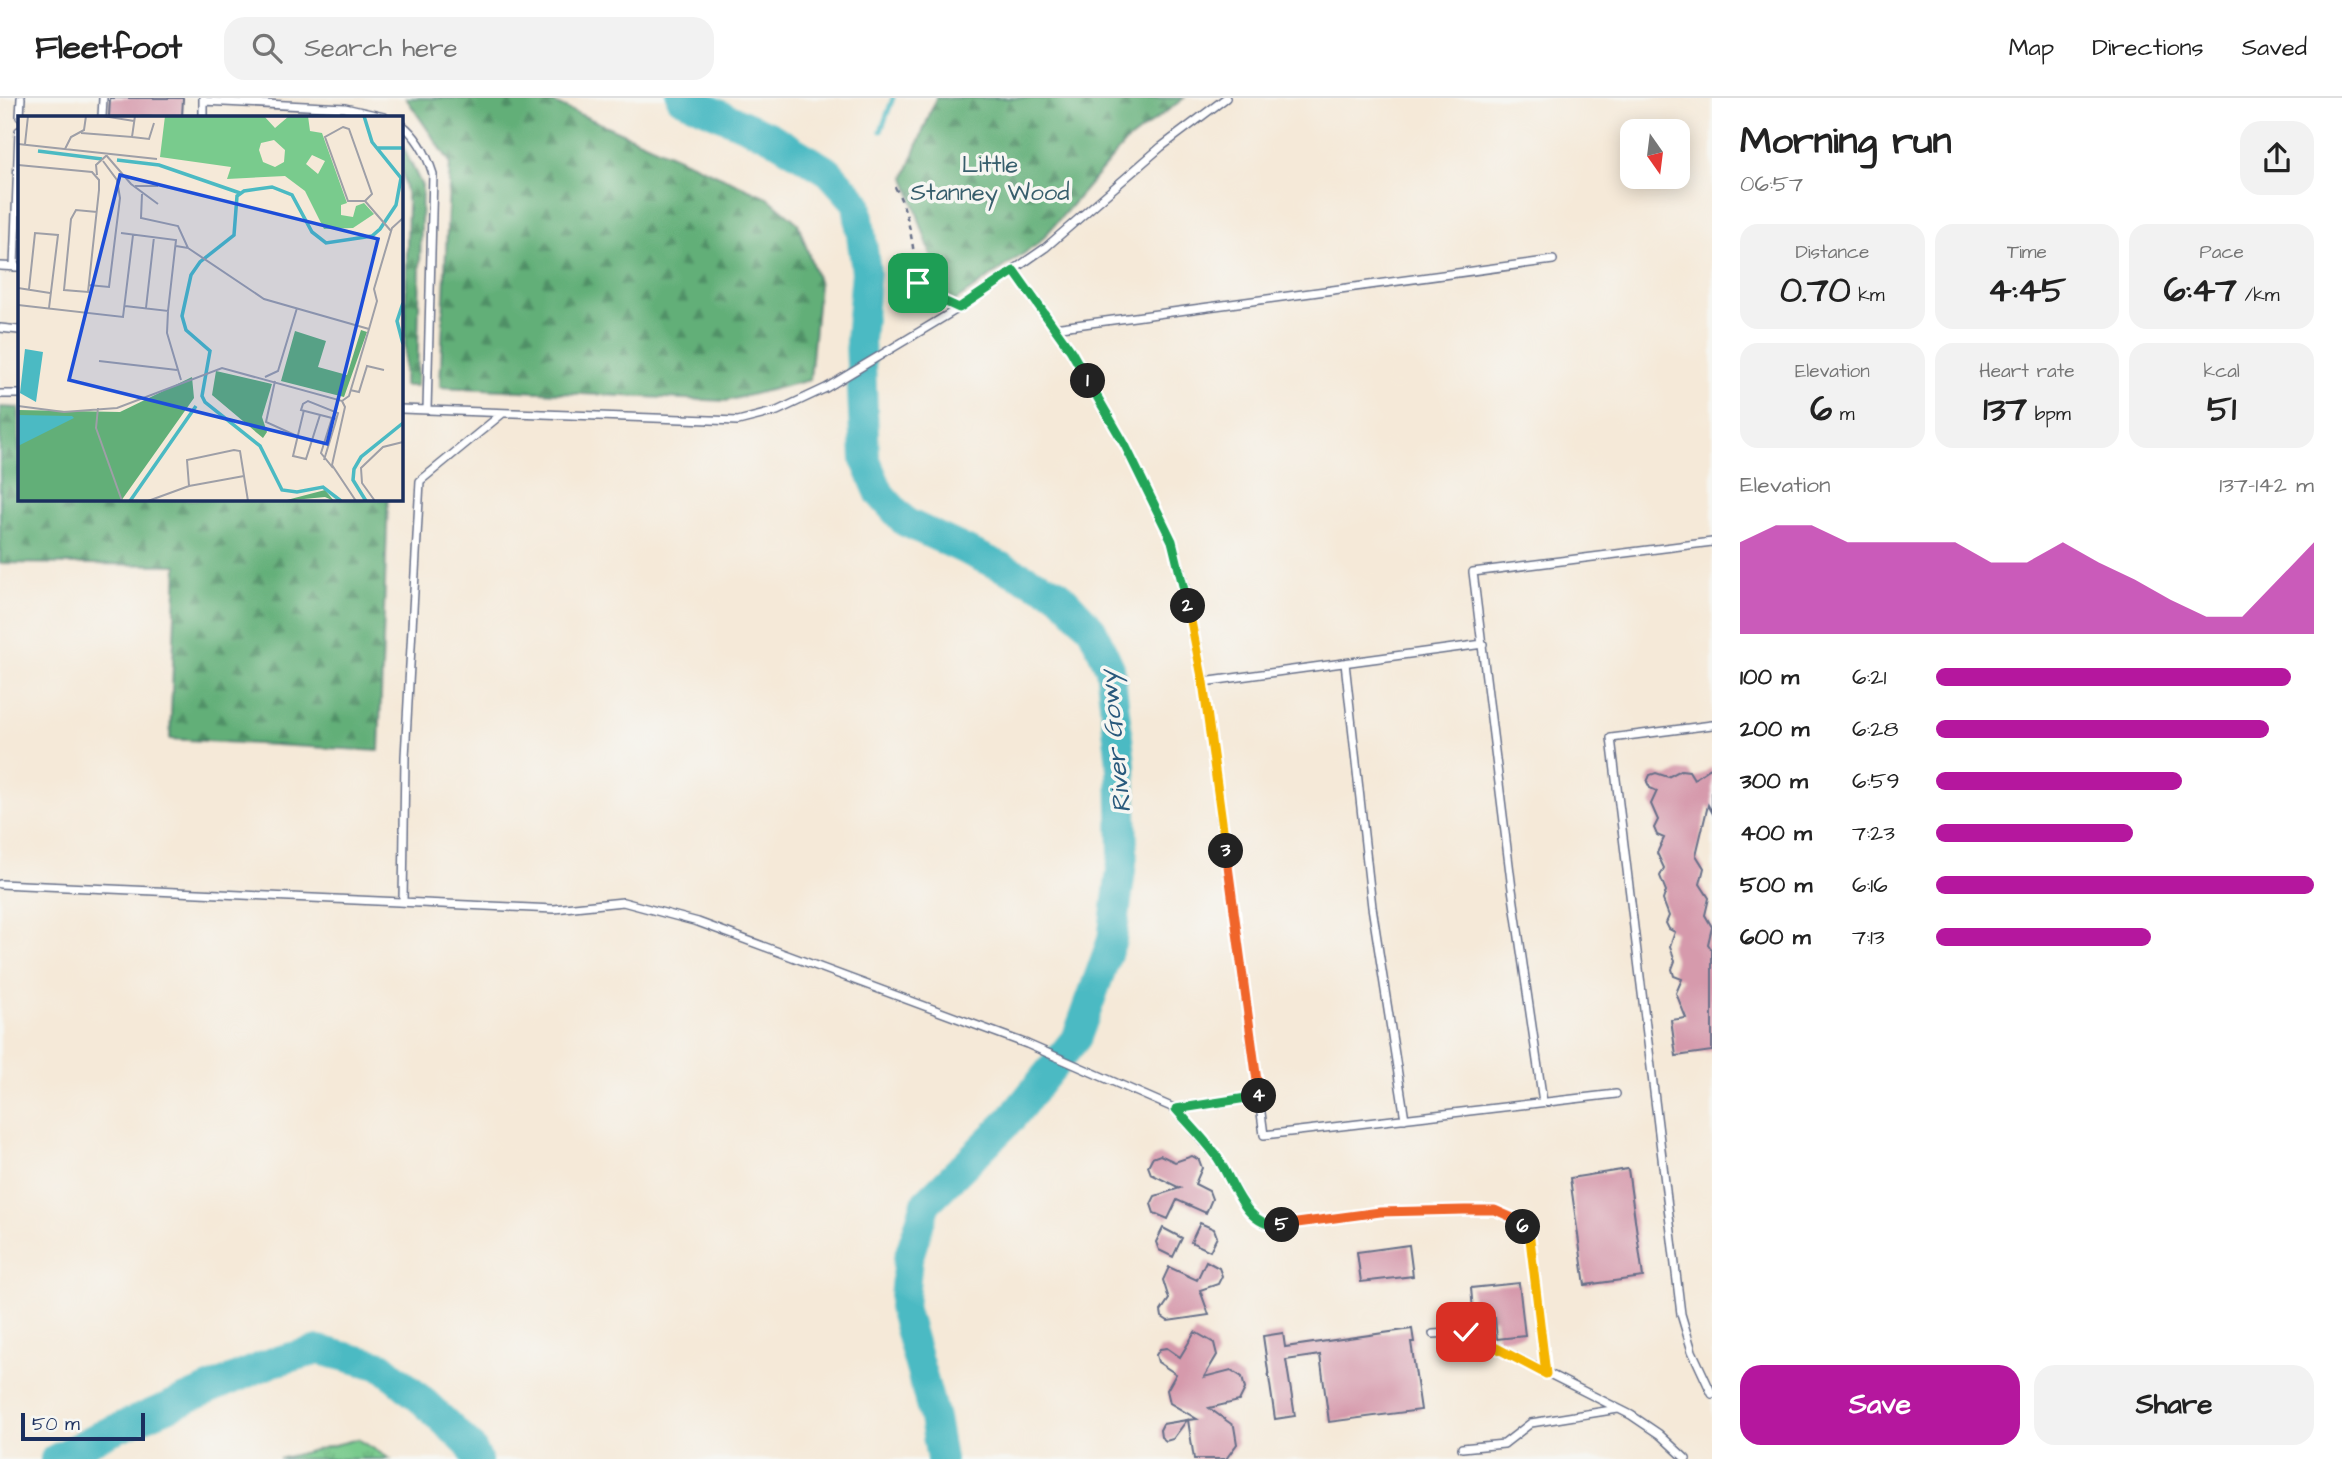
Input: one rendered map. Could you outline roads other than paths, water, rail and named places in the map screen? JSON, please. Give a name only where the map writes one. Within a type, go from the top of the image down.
[{"type":"lane","points":[[20,116],[21,98]]},
{"type":"lane","points":[[102,116],[103,98]]},
{"type":"lane","points":[[402,409],[738,421],[777,411],[825,388],[959,308],[1014,271],[1045,248],[1161,147],[1226,98]]},
{"type":"lane","points":[[203,99],[345,108],[380,116]]},
{"type":"lane","points":[[402,125],[418,141],[433,174],[427,410]]},
{"type":"lane","points":[[0,266],[17,267],[18,199]]},
{"type":"lane","points":[[1055,328],[1553,260]]},
{"type":"lane","points":[[1014,271],[1071,351],[1125,445],[1172,541],[1185,589],[1203,682],[1264,1135],[1616,1094]]},
{"type":"lane","points":[[0,328],[18,330]]},
{"type":"lane","points":[[0,394],[18,394]]},
{"type":"lane","points":[[403,902],[405,757],[419,481],[504,412]]},
{"type":"lane","points":[[1543,1102],[1512,889],[1473,572],[1712,542]]},
{"type":"lane","points":[[1203,682],[1483,644]]},
{"type":"lane","points":[[1345,663],[1372,907],[1405,1119]]},
{"type":"lane","points":[[1712,724],[1611,738],[1681,1314],[1692,1350],[1712,1394]]},
{"type":"lane","points":[[0,884],[554,909],[623,902],[698,922],[1027,1044],[1176,1109],[1216,1156],[1250,1213],[1271,1226],[1380,1212],[1450,1210],[1495,1210],[1520,1221],[1530,1239],[1546,1374]]},
{"type":"lane","points":[[1176,1109],[1259,1096]]},
{"type":"lane","points":[[1433,1334],[1466,1332],[1618,1409],[1659,1434],[1686,1459]]},
{"type":"lane","points":[[1462,1448],[1504,1444],[1531,1423],[1618,1409]]},
{"type":"waterway","name":"River Gowy","points":[[681,98],[771,137],[829,172],[857,203],[866,272],[860,340],[865,459],[880,494],[905,522],[1058,593],[1092,629],[1110,668],[1121,764],[1123,854],[1112,940],[1077,1037],[1010,1120],[926,1203],[908,1259],[903,1307],[934,1418],[941,1459]]},
{"type":"waterway","points":[[881,131],[893,98]]},
{"type":"waterway","name":"River Gowy","points":[[55,1459],[99,1436],[273,1362],[319,1350],[382,1366],[470,1446],[477,1459]]},
{"type":"park label","name":"Little Stanney Wood","points":[[990,178]]}]
